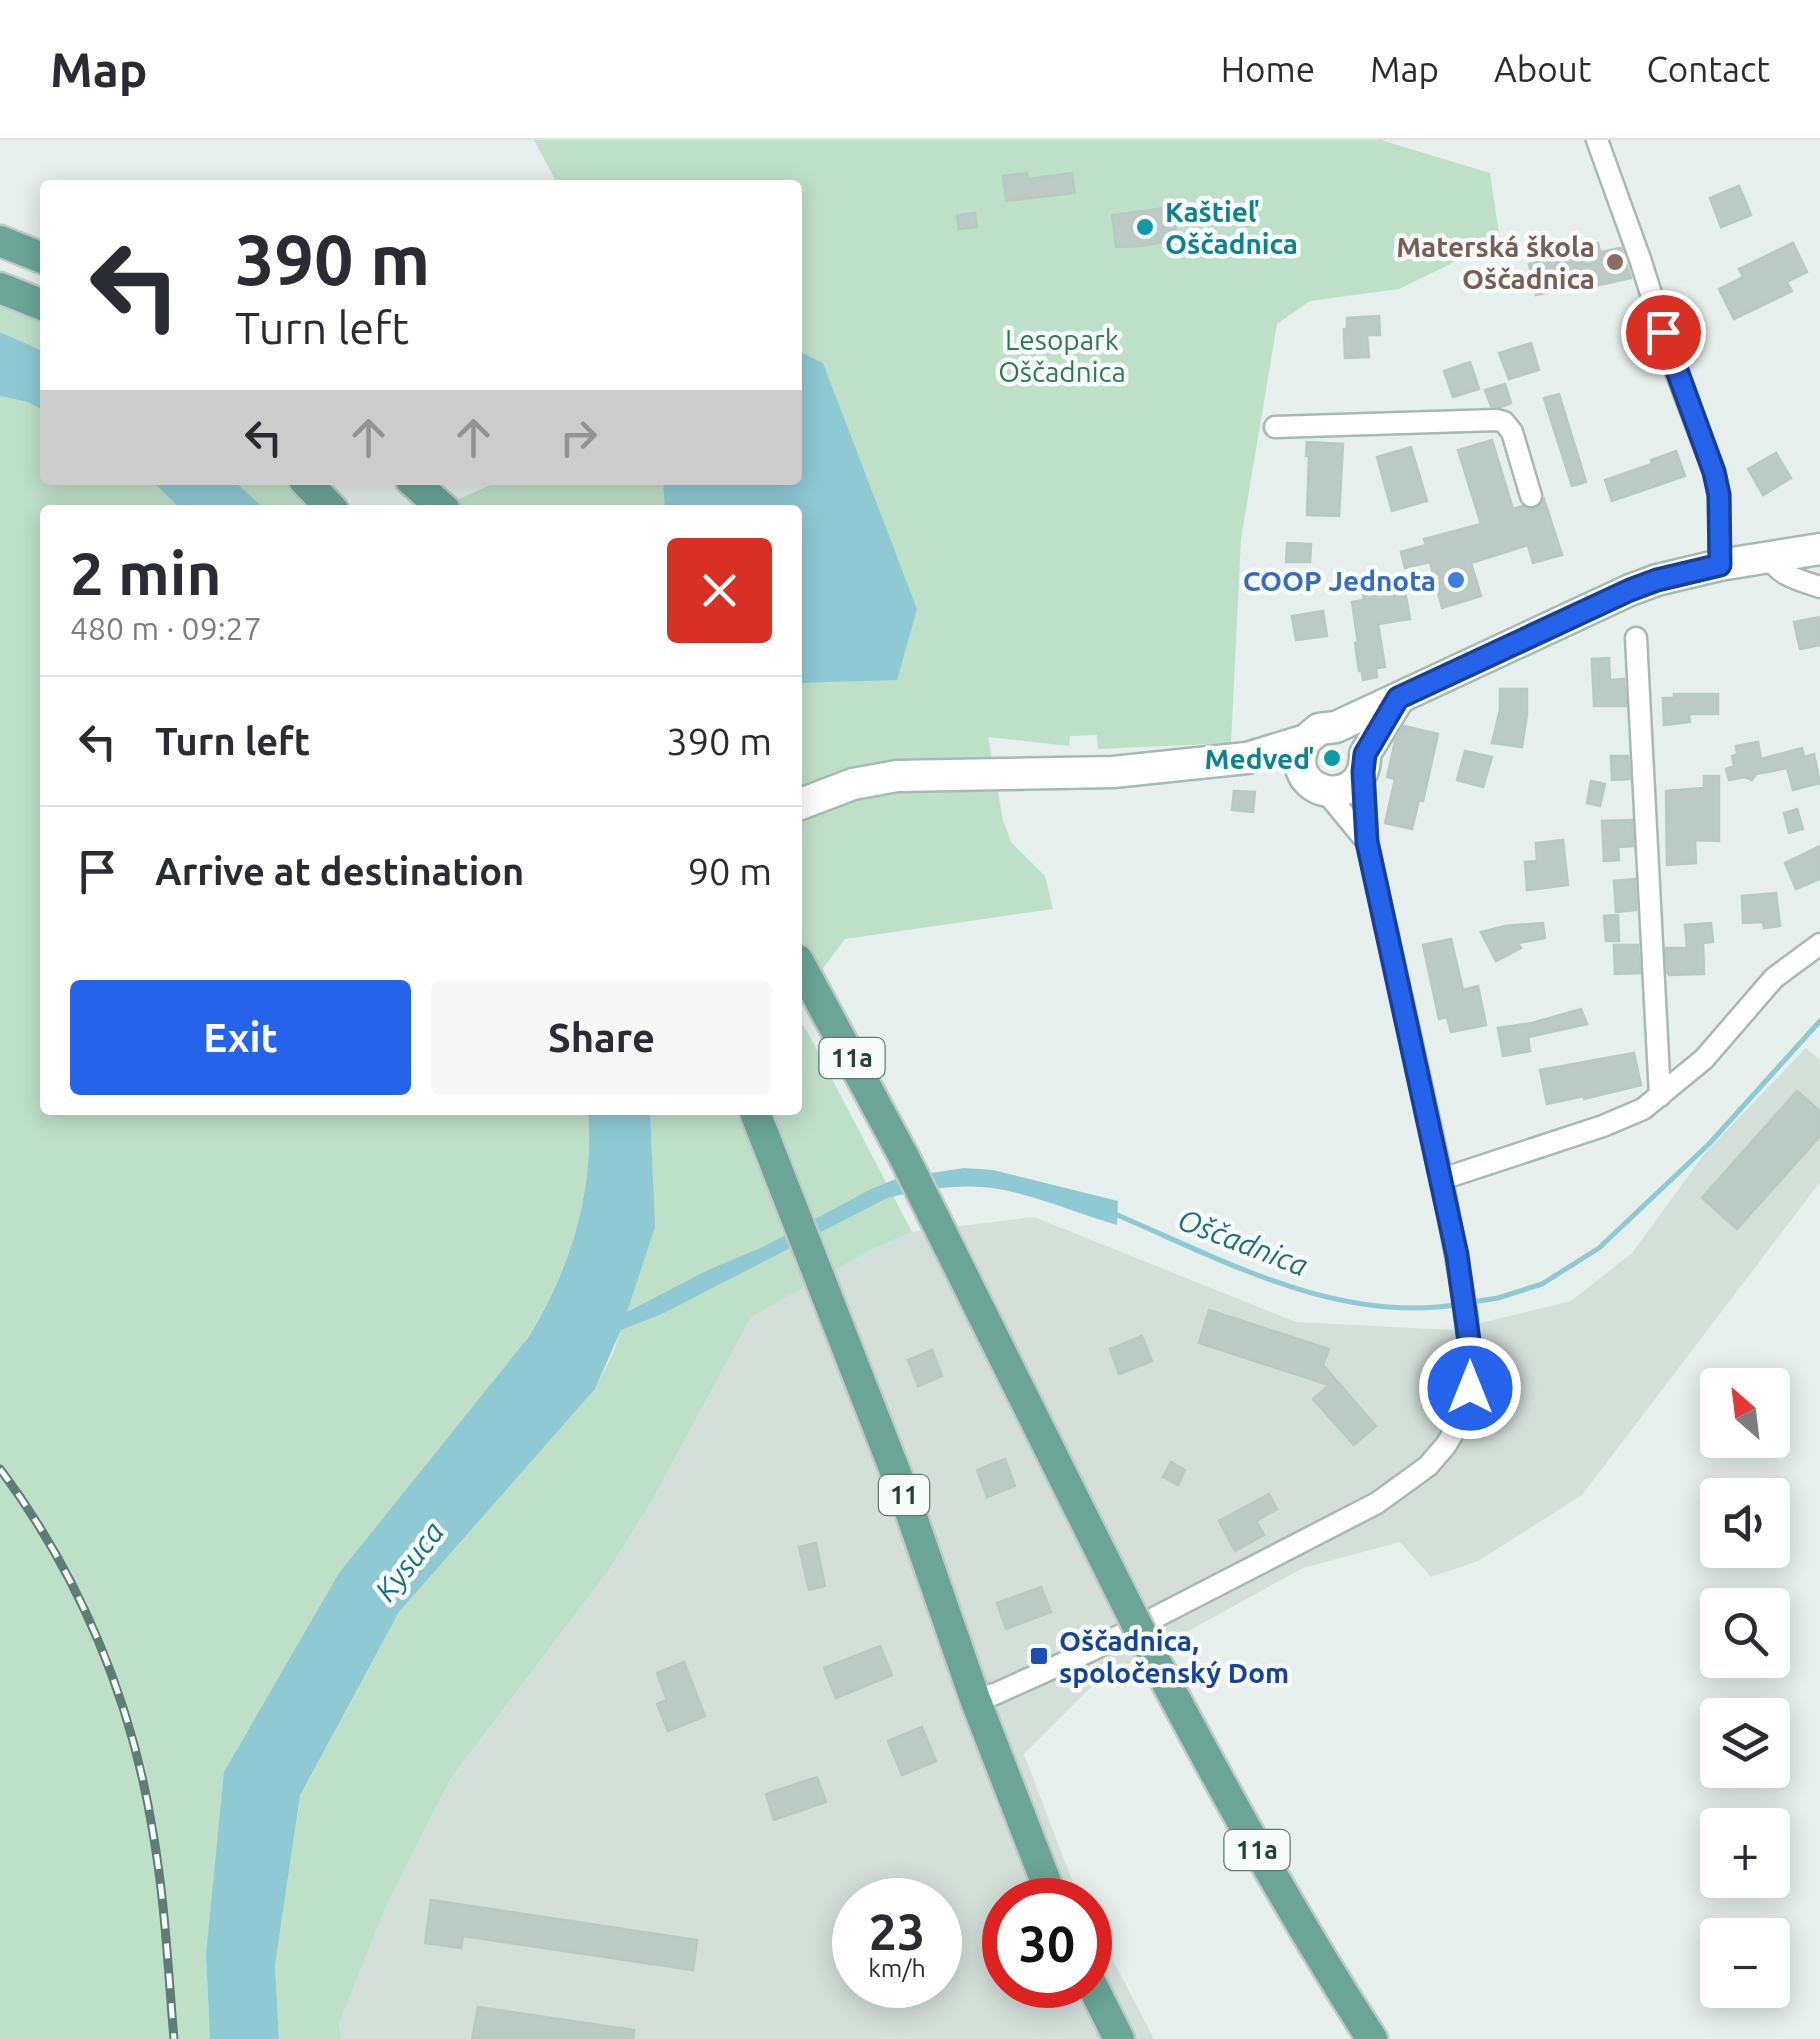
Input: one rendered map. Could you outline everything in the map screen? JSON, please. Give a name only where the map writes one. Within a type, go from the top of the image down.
[{"type":"main road","points":[[0,242],[40,257]]},
{"type":"main road","points":[[0,288],[40,304]]},
{"type":"main road","points":[[309,485],[328,505]]},
{"type":"main road","points":[[416,485],[439,505]]},
{"type":"main road","name":"11a","points":[[802,967],[904,1157],[1152,1655],[1297,1920],[1372,2039]]},
{"type":"main road","name":"11","points":[[756,1115],[904,1494],[975,1699],[1044,1878]]},
{"type":"main road","points":[[1104,2008],[1119,2039]]},
{"type":"street","points":[[1597,140],[1714,472],[1719,495],[1720,565]]},
{"type":"street","points":[[1275,427],[1497,420],[1512,432],[1531,496]]},
{"type":"street","points":[[802,803],[853,784],[897,776],[1112,772],[1247,758],[1306,740],[1319,729],[1336,726],[1657,580],[1820,549]]},
{"type":"street","points":[[1770,558],[1782,572],[1820,587]]},
{"type":"street","points":[[1636,638],[1660,1096]]},
{"type":"street","points":[[1247,758],[1265,770],[1343,790],[1358,780],[1398,698]]},
{"type":"street","points":[[975,1699],[1088,1652],[1377,1502],[1414,1477],[1446,1445],[1465,1409],[1470,1376],[1467,1317],[1457,1255],[1367,842],[1364,763],[1356,735],[1336,726]]},
{"type":"street","points":[[1306,740],[1300,758],[1314,784],[1367,842]]},
{"type":"street","points":[[1442,1179],[1603,1126],[1642,1109],[1704,1059],[1774,978],[1820,944]]},
{"type":"shaded area","points":[[1806,1048],[1820,1060],[1820,1182],[1582,1495],[1478,1561],[1431,1577],[1400,1542],[1303,1568],[1097,1681],[1024,1754],[1071,1878],[982,1878],[982,2008],[1112,2008],[1112,1958],[1154,2039],[341,2039],[339,2024],[385,1909],[451,1778],[609,1570],[655,1495],[751,1317],[874,1247],[912,1232],[1034,1217],[1296,1322],[1452,1330],[1571,1301],[1632,1253],[1705,1153]]},
{"type":"green space","name":"Lesopark Oščadnica","points":[[534,140],[1381,140],[1490,173],[1500,240],[1399,289],[1310,301],[1277,324],[1241,539],[1231,743],[1098,749],[1097,735],[1070,736],[1069,746],[988,737],[1003,820],[1011,842],[1045,876],[1053,909],[845,939],[802,996],[802,505],[446,505],[490,485],[802,485],[802,180],[555,180]]},
{"type":"green space","points":[[0,275],[40,298],[40,350],[0,332]]},
{"type":"green space","points":[[0,396],[40,408],[40,485],[156,485],[177,505],[40,505],[40,1115],[588,1115],[589,1140],[583,1200],[556,1285],[206,1955],[210,2039],[0,2039]]},
{"type":"green space","points":[[238,485],[320,485],[338,505],[260,505]]},
{"type":"green space","points":[[802,1025],[912,1232],[874,1248],[751,1317],[655,1495],[609,1570],[451,1778],[385,1909],[339,2024],[341,2039],[279,2039],[275,1966],[300,1797],[399,1612],[595,1389],[614,1351],[654,1227],[650,1115],[802,1115]]},
{"type":"water","points":[[0,332],[40,350],[40,408],[0,396]]},
{"type":"water","points":[[802,353],[823,363],[917,609],[897,680],[802,683],[802,505],[665,505],[663,485],[802,485]]},
{"type":"water","points":[[156,485],[238,485],[260,505],[177,505]]},
{"type":"water","name":"Kysuca","points":[[588,1115],[650,1115],[655,1227],[627,1312],[898,1178],[964,1168],[993,1170],[1118,1201],[1117,1225],[1032,1197],[990,1188],[945,1188],[901,1195],[887,1198],[664,1313],[621,1330],[595,1389],[399,1612],[300,1796],[275,1966],[279,2039],[210,2039],[206,1955],[224,1772],[339,1573],[527,1339],[567,1258],[583,1200]]},
{"type":"building","points":[[1027,173],[1028,179],[1072,173],[1075,193],[1006,201],[1003,176]]},
{"type":"building","points":[[1739,186],[1751,215],[1721,227],[1710,198]]},
{"type":"building","name":"Kaštieľ Oščadnica","points":[[1173,207],[1177,239],[1116,247],[1112,215]]},
{"type":"building","points":[[975,213],[977,227],[959,229],[957,215]]},
{"type":"building","points":[[1598,243],[1600,252],[1621,248],[1631,278],[1536,295],[1529,264],[1577,253],[1576,248]]},
{"type":"building","points":[[1793,243],[1807,272],[1787,282],[1792,291],[1734,319],[1719,289],[1743,277],[1739,269]]},
{"type":"building","points":[[1379,316],[1380,335],[1367,335],[1369,357],[1345,358],[1347,318]]},
{"type":"building","points":[[1531,343],[1539,370],[1509,379],[1499,353]]},
{"type":"building","points":[[1470,362],[1479,389],[1453,397],[1444,371]]},
{"type":"building","points":[[1505,384],[1511,403],[1491,406],[1485,390]]},
{"type":"building","points":[[1559,394],[1586,482],[1572,486],[1544,398]]},
{"type":"building","points":[[1492,440],[1513,509],[1536,509],[1544,499],[1562,555],[1533,563],[1528,545],[1471,563],[1481,596],[1442,608],[1430,562],[1405,568],[1401,552],[1426,545],[1424,539],[1481,524],[1458,450]]},
{"type":"building","points":[[1307,442],[1343,444],[1339,516],[1307,515]]},
{"type":"building","points":[[1411,447],[1427,501],[1392,511],[1377,457]]},
{"type":"building","points":[[1676,451],[1685,476],[1612,501],[1605,480]]},
{"type":"building","points":[[1776,453],[1791,478],[1763,495],[1748,469]]},
{"type":"building","points":[[1287,543],[1311,544],[1310,562],[1286,562]]},
{"type":"building","points":[[1404,586],[1410,619],[1378,624],[1385,667],[1376,668],[1377,677],[1363,680],[1352,602],[1364,600],[1363,594]]},
{"type":"building","points":[[1323,611],[1327,636],[1296,640],[1292,616]]},
{"type":"building","points":[[1820,617],[1820,645],[1800,649],[1794,622]]},
{"type":"building","points":[[1609,658],[1610,680],[1624,679],[1626,706],[1594,706],[1592,659]]},
{"type":"building","points":[[1500,689],[1527,689],[1522,747],[1492,743],[1500,710]]},
{"type":"building","points":[[1674,694],[1718,694],[1718,714],[1689,714],[1690,722],[1664,725],[1663,698],[1674,698]]},
{"type":"building","points":[[1404,726],[1438,734],[1423,801],[1419,800],[1412,829],[1385,823],[1395,779],[1387,777],[1395,741]]},
{"type":"building","points":[[1758,742],[1761,759],[1802,748],[1804,757],[1814,754],[1820,783],[1793,790],[1787,768],[1756,774],[1752,780],[1729,780],[1726,769],[1734,766],[1736,746]]},
{"type":"building","points":[[1465,751],[1492,757],[1483,787],[1457,780]]},
{"type":"building","points":[[1611,756],[1628,756],[1630,779],[1612,780]]},
{"type":"building","points":[[1704,776],[1719,776],[1719,841],[1695,840],[1696,863],[1667,865],[1666,791],[1704,788]]},
{"type":"building","points":[[1591,781],[1605,784],[1600,806],[1587,803]]},
{"type":"building","points":[[1234,791],[1255,792],[1253,812],[1232,810]]},
{"type":"building","points":[[1797,809],[1803,829],[1789,833],[1784,813]]},
{"type":"building","points":[[1632,820],[1633,846],[1618,847],[1619,860],[1604,861],[1602,821]]},
{"type":"building","points":[[1563,840],[1568,885],[1527,890],[1525,862],[1537,861],[1536,843]]},
{"type":"building","points":[[1820,846],[1820,879],[1796,889],[1785,863]]},
{"type":"building","points":[[1635,879],[1636,910],[1616,912],[1614,881]]},
{"type":"building","points":[[1776,893],[1780,926],[1764,928],[1763,922],[1743,923],[1742,896]]},
{"type":"building","points":[[1618,915],[1619,941],[1606,941],[1604,916]]},
{"type":"building","points":[[1543,923],[1545,938],[1518,943],[1521,948],[1496,961],[1481,932],[1505,926]]},
{"type":"building","points":[[1711,923],[1713,942],[1703,943],[1704,974],[1669,975],[1666,948],[1687,948],[1685,925]]},
{"type":"building","points":[[1451,939],[1463,990],[1478,986],[1486,1025],[1451,1032],[1447,1017],[1439,1019],[1423,945]]},
{"type":"building","points":[[1614,945],[1638,945],[1640,973],[1615,974]]},
{"type":"building","points":[[1581,1009],[1587,1024],[1528,1037],[1530,1051],[1503,1056],[1498,1028]]},
{"type":"building","points":[[1634,1053],[1641,1085],[1547,1104],[1540,1070]]},
{"type":"building","points":[[1797,1091],[1820,1111],[1820,1136],[1737,1229],[1702,1198]]},
{"type":"building","points":[[1209,1310],[1329,1349],[1323,1365],[1376,1426],[1354,1445],[1313,1399],[1329,1385],[1199,1343]]},
{"type":"building","points":[[1142,1336],[1152,1361],[1119,1374],[1110,1349]]},
{"type":"building","points":[[932,1350],[942,1376],[918,1386],[908,1360]]},
{"type":"building","points":[[1005,1459],[1015,1486],[987,1497],[977,1470]]},
{"type":"building","points":[[1171,1462],[1185,1470],[1178,1485],[1163,1477]]},
{"type":"building","points":[[1269,1494],[1277,1509],[1256,1521],[1264,1535],[1235,1551],[1219,1521]]},
{"type":"building","points":[[816,1543],[825,1586],[809,1590],[799,1547]]},
{"type":"building","points":[[1041,1587],[1051,1612],[1006,1629],[997,1603]]},
{"type":"building","points":[[880,1646],[892,1675],[836,1698],[824,1668]]},
{"type":"building","points":[[684,1662],[705,1716],[668,1731],[657,1704],[667,1700],[657,1673]]},
{"type":"building","points":[[922,1727],[936,1761],[902,1775],[888,1741]]},
{"type":"building","points":[[817,1777],[826,1802],[774,1820],[766,1794]]},
{"type":"building","points":[[431,1900],[697,1940],[693,1970],[463,1936],[461,1948],[425,1943]]},
{"type":"building","points":[[478,2007],[634,2030],[633,2039],[472,2039]]},
{"type":"waterway","name":"Oščadnica","points":[[1472,1302],[1542,1284],[1599,1248],[1709,1144],[1820,1021]]},
{"type":"waterway","name":"Oščadnica","points":[[1115,1214],[1240,1268],[1326,1297],[1416,1308],[1461,1304]]},
{"type":"railway","points":[[0,1469],[55,1552],[78,1596],[99,1642],[131,1735],[157,1859],[174,2039]]},
{"type":"place","name":"Kaštieľ Oščadnica","points":[[1145,227]]},
{"type":"place","name":"Materská škola Oščadnica","points":[[1615,262]]},
{"type":"place","name":"COOP Jednota","points":[[1456,580]]},
{"type":"place","name":"Medveď","points":[[1332,758]]},
{"type":"place","name":"Oščadnica, spoločenský Dom","points":[[1039,1656]]},
{"type":"route","points":[[1470,1388],[1467,1317],[1457,1255],[1367,842],[1365,754],[1398,698],[1597,603],[1657,580],[1720,565],[1719,495],[1714,472],[1663,332]]}]
